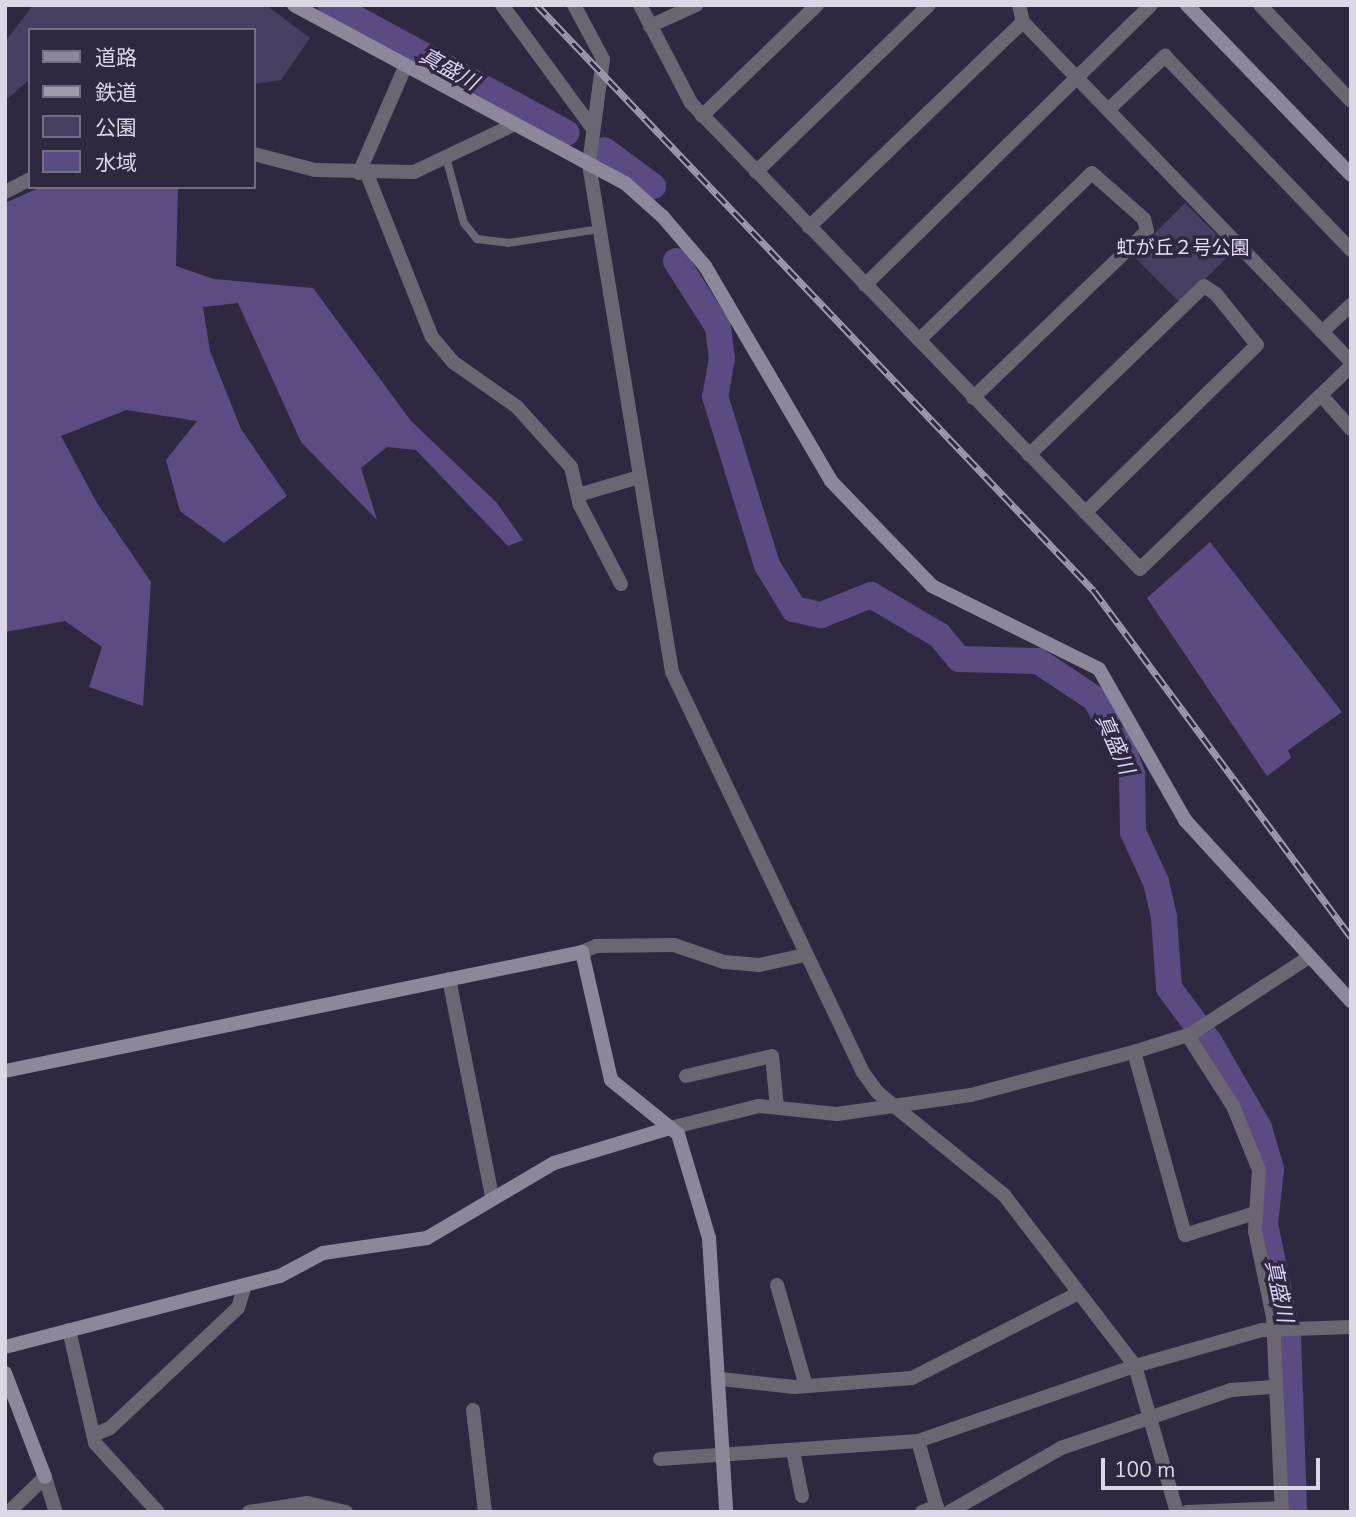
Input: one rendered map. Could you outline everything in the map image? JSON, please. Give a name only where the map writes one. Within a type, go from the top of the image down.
[{"type":"street","points":[[294,5],[589,164],[649,204],[698,258],[810,452],[888,544],[954,600],[1071,652],[1108,678],[1178,810],[1351,1001]]},
{"type":"street","points":[[502,5],[591,126]]},
{"type":"street","points":[[574,5],[603,59],[591,126],[589,164],[672,672],[862,1071],[895,1107],[1004,1195],[1135,1366],[1147,1420],[1177,1512]]},
{"type":"street","points":[[640,5],[682,92],[702,116],[1140,569],[1351,364],[1023,22],[1019,5]]},
{"type":"street","points":[[650,26],[696,5]]},
{"type":"street","points":[[702,116],[817,5]]},
{"type":"street","points":[[756,172],[929,5]]},
{"type":"street","points":[[865,285],[1151,5]]},
{"type":"street","points":[[1187,5],[1351,175]]},
{"type":"street","points":[[1260,5],[1351,101]]},
{"type":"street","points":[[810,228],[1023,22]]},
{"type":"street","points":[[1108,110],[1165,56],[1351,250]]},
{"type":"street","points":[[405,66],[363,173],[432,337],[453,362],[517,407],[571,467],[578,495],[621,584]]},
{"type":"street","points":[[256,155],[281,164],[363,173],[414,172],[447,161],[515,124]]},
{"type":"street","points":[[919,340],[1092,173],[1144,219],[1147,231],[973,398]]},
{"type":"street","points":[[5,192],[28,180]]},
{"type":"street","points":[[1029,455],[1204,285],[1216,294],[1257,345],[1085,513]]},
{"type":"street","points":[[1322,332],[1351,305]]},
{"type":"street","points":[[1321,395],[1351,429]]},
{"type":"street","points":[[578,495],[639,477]]},
{"type":"street","points":[[5,1071],[582,952],[596,946],[674,945],[724,962],[759,965],[805,955]]},
{"type":"street","points":[[582,952],[611,1080],[678,1134],[715,1266],[726,1512]]},
{"type":"street","points":[[5,1347],[280,1276],[323,1253],[427,1238],[492,1196],[554,1163],[740,1109],[777,1107],[837,1114],[895,1107],[971,1095],[1134,1052],[1190,1035],[1309,957]]},
{"type":"street","points":[[449,979],[492,1196]]},
{"type":"street","points":[[1187,1512],[1282,1510],[1283,1451],[1273,1387],[1274,1329],[1255,1213],[1260,1183],[1252,1146],[1190,1035]]},
{"type":"street","points":[[1134,1052],[1185,1235],[1255,1213]]},
{"type":"street","points":[[686,1076],[772,1056],[777,1107]]},
{"type":"street","points":[[93,1435],[110,1428],[238,1308],[245,1285]]},
{"type":"street","points":[[778,1285],[806,1386]]},
{"type":"street","points":[[721,1380],[806,1386],[912,1378],[1079,1293]]},
{"type":"street","points":[[660,1459],[918,1441],[1135,1366],[1274,1329],[1351,1327]]},
{"type":"street","points":[[69,1330],[93,1435],[158,1512]]},
{"type":"street","points":[[5,1373],[56,1512]]},
{"type":"street","points":[[918,1441],[936,1510],[1061,1448],[1231,1390],[1273,1387]]},
{"type":"street","points":[[473,1410],[485,1512]]},
{"type":"street","points":[[793,1451],[802,1496]]},
{"type":"street","points":[[9,1512],[45,1477]]},
{"type":"street","points":[[248,1512],[307,1503],[346,1512]]},
{"type":"lane","points":[[447,161],[464,223],[477,239],[508,243],[598,229]]},
{"type":"green space","points":[[33,5],[266,5],[310,38],[281,80],[256,84],[256,28],[28,28],[28,81],[5,101],[5,42]]},
{"type":"green space","name":"虹が丘２号公園","points":[[1185,203],[1233,251],[1181,303],[1133,255]]},
{"type":"shaded area","points":[[36,189],[178,189],[176,266],[214,279],[313,288],[411,421],[497,503],[523,540],[508,546],[416,450],[387,447],[361,468],[377,520],[301,442],[238,303],[203,307],[210,351],[241,429],[287,496],[224,543],[180,511],[166,460],[197,421],[126,410],[61,436],[97,503],[151,582],[143,706],[89,687],[102,647],[65,621],[5,632],[5,203]]},
{"type":"water","points":[[1210,542],[1342,712],[1288,750],[1291,758],[1267,776],[1147,598]]},
{"type":"waterway","name":"真盛川","points":[[331,5],[567,133]]},
{"type":"waterway","name":"真盛川","points":[[604,150],[653,186]]},
{"type":"waterway","name":"真盛川","points":[[676,261],[718,327],[722,358],[715,396],[767,565],[794,609],[821,615],[871,595],[939,635],[959,659],[1038,661],[1095,699],[1123,749],[1132,774],[1133,832],[1156,882],[1164,918],[1169,988],[1210,1043],[1259,1128],[1271,1169],[1265,1224],[1288,1336],[1294,1512]]},
{"type":"railway","points":[[537,5],[1094,591],[1351,937]]}]
